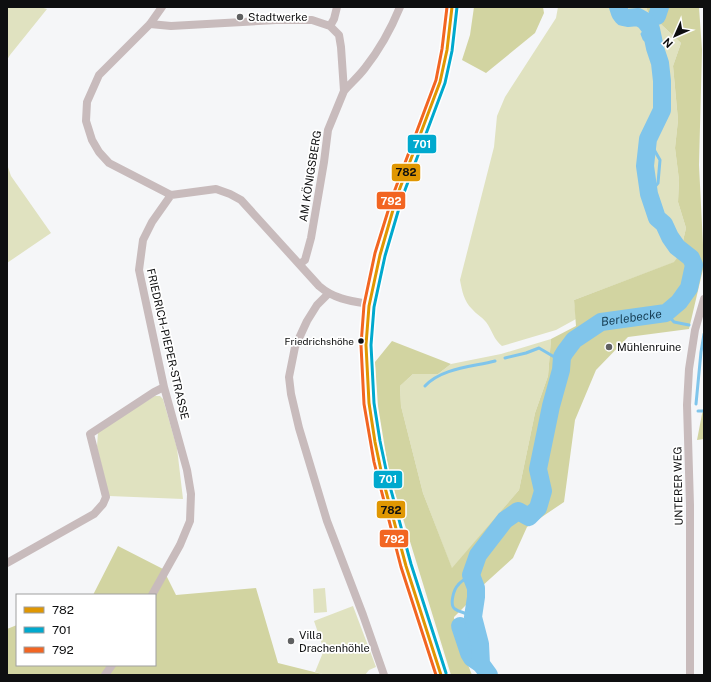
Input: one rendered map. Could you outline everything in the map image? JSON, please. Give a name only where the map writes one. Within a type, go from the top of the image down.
[{"type":"main road","points":[[442,675],[422,620],[376,453],[368,396],[366,345],[369,304],[374,277],[392,213],[442,77],[449,46],[452,7]]},
{"type":"street","points":[[162,7],[150,24],[99,75],[91,90],[86,122],[92,140],[99,152],[109,163],[171,195],[216,189],[230,194],[240,200],[328,294],[345,300],[369,304]]},
{"type":"street","points":[[150,24],[171,26],[312,20],[330,26],[334,19],[336,7]]},
{"type":"street","name":"AM KÖNIGSBERG","points":[[300,264],[305,260],[311,238],[328,130],[344,91],[373,57],[391,29],[400,7]]},
{"type":"street","name":"AM KÖNIGSBERG","points":[[330,26],[339,35],[344,91]]},
{"type":"street","name":"FRIEDRICH-PIEPER-STRASSE","points":[[153,594],[180,545],[190,521],[191,494],[187,470],[164,387],[139,270],[143,240],[152,222],[171,195]]},
{"type":"street","points":[[328,294],[316,305],[307,320],[295,348],[289,377],[291,394],[299,428],[327,522],[363,615],[384,675]]},
{"type":"street","name":"UNTERER WEG","points":[[690,675],[690,505],[687,405],[689,370],[695,330],[704,299]]},
{"type":"street","points":[[7,563],[94,514],[103,504],[106,497],[90,434],[164,387]]},
{"type":"street","points":[[105,675],[111,666]]},
{"type":"green space","points":[[7,7],[40,7],[47,9],[7,60]]},
{"type":"green space","points":[[474,7],[543,7],[544,13],[535,33],[486,73],[462,60],[470,35]]},
{"type":"green space","points":[[558,7],[646,7],[648,12],[681,43],[673,66],[678,120],[675,148],[679,180],[678,202],[686,228],[680,254],[675,262],[574,300],[576,319],[556,330],[502,346],[497,341],[486,322],[467,303],[460,280],[494,147],[497,116],[505,97],[556,18]]},
{"type":"green space","points":[[646,7],[699,7],[702,50],[699,165],[704,265],[689,329],[628,337],[596,370],[575,420],[564,502],[527,527],[513,558],[470,597],[466,605],[454,617],[455,632],[472,675],[451,675],[389,473],[378,406],[375,362],[392,341],[451,364],[438,374],[413,374],[400,386],[401,406],[423,493],[452,568],[519,490],[535,413],[548,376],[551,339],[576,326],[574,300],[674,262],[680,254],[686,228],[678,202],[679,180],[675,148],[678,120],[673,66],[681,43],[648,12]]},
{"type":"green space","points":[[7,164],[11,176],[51,233],[7,263]]},
{"type":"green space","points":[[551,339],[548,376],[535,413],[519,490],[452,569],[423,493],[401,406],[400,386],[413,374],[438,374],[451,364],[501,354]]},
{"type":"green space","points":[[155,396],[160,396],[163,399],[177,448],[183,499],[109,496],[97,447],[98,432],[105,426]]},
{"type":"green space","points":[[703,409],[704,439],[697,440]]},
{"type":"green space","points":[[118,546],[163,569],[176,595],[256,588],[278,663],[326,675],[7,675],[7,629],[16,625],[16,666],[156,666],[156,594],[94,594]]},
{"type":"green space","points":[[325,588],[327,612],[314,613],[313,589]]},
{"type":"green space","points":[[353,606],[376,667],[369,670],[365,675],[326,675],[315,672],[324,650],[314,621]]},
{"type":"waterway","name":"Berlebecke","points":[[489,675],[481,664],[480,644],[473,617],[476,588],[471,575],[478,555],[505,520],[518,511],[529,517],[538,508],[543,491],[538,469],[551,406],[561,370],[562,357],[574,340],[601,322],[666,313],[679,302],[689,288],[694,265],[691,258],[677,247],[664,224],[657,218],[649,194],[645,166],[648,139],[662,110],[662,81],[660,63],[651,29],[645,21],[638,17],[623,17],[618,7]]},
{"type":"waterway","name":"Berlebecke","points":[[657,16],[660,7]]},
{"type":"waterway","points":[[649,26],[642,34],[644,39],[655,48]]},
{"type":"waterway","points":[[648,139],[660,160],[658,183],[649,194]]},
{"type":"waterway","points":[[666,313],[674,322],[689,325]]},
{"type":"waterway","points":[[696,404],[704,334]]},
{"type":"waterway","points":[[505,358],[539,348],[556,358],[561,363]]},
{"type":"waterway","points":[[425,386],[440,375],[458,369],[495,361]]},
{"type":"waterway","points":[[698,411],[704,411]]},
{"type":"waterway","name":"Berlebecke","points":[[471,575],[456,587],[452,604],[455,609],[473,617]]},
{"type":"waterway","points":[[460,626],[469,653],[472,658],[481,664]]},
{"type":"transit line","name":"792","points":[[436,675],[401,567],[374,462],[364,404],[361,345],[364,305],[375,253],[393,195],[436,80],[442,49],[447,7]]},
{"type":"transit line","name":"782","points":[[441,675],[406,566],[383,480],[369,403],[366,345],[369,306],[380,255],[397,196],[440,82],[447,50],[452,7]]},
{"type":"transit line","name":"701","points":[[446,673],[411,564],[388,479],[374,403],[371,345],[374,307],[385,256],[402,198],[445,83],[452,51],[457,7]]},
{"type":"place","name":"Stadtwerke","points":[[240,17]]},
{"type":"place","name":"Friedrichshöhe","points":[[361,341]]},
{"type":"place","name":"Mühlenruine","points":[[609,347]]},
{"type":"place","name":"Villa Drachenhöhle","points":[[291,641]]}]
